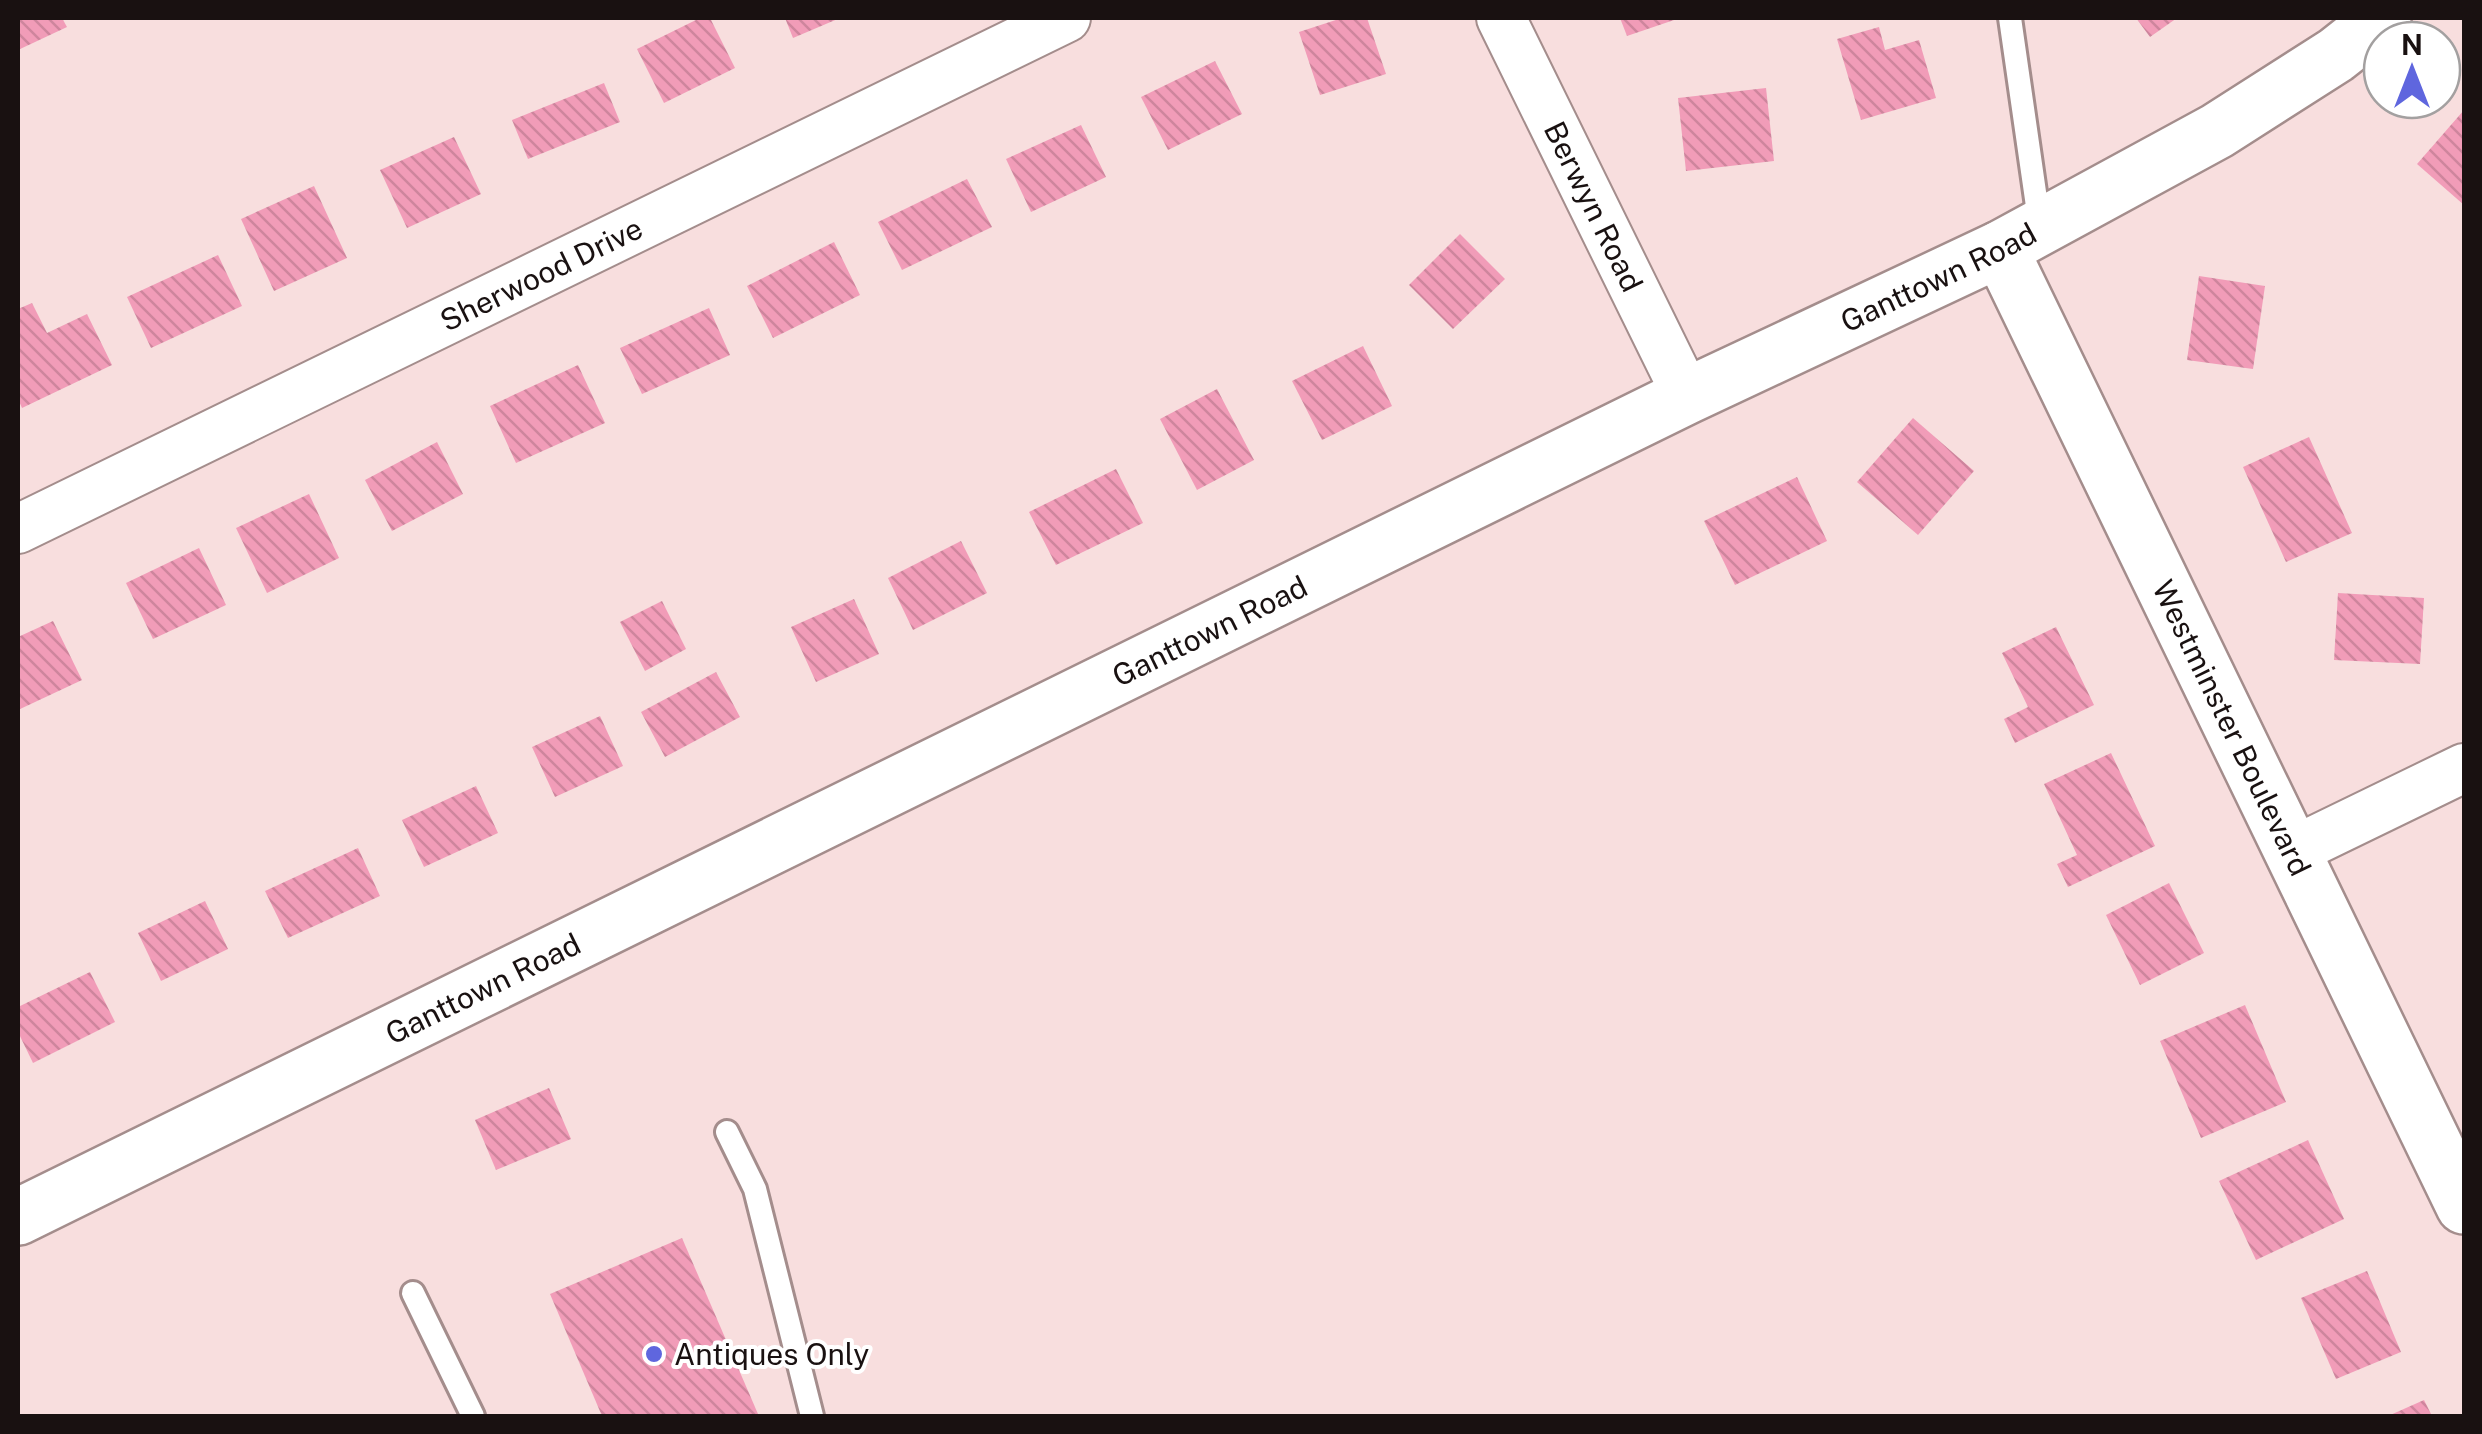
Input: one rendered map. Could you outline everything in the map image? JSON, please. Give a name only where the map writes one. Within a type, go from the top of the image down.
[{"type":"street","name":"Sherwood Drive","points":[[18,529],[1066,18]]},
{"type":"street","name":"Berwyn Road","points":[[1501,18],[1687,396]]},
{"type":"street","name":"Ganttown Road","points":[[18,1217],[1687,396],[2020,239],[2217,132],[2336,55],[2383,18]]},
{"type":"street","name":"Westminster Boulevard","points":[[2020,239],[2293,851],[2464,1206]]},
{"type":"street","points":[[2293,851],[2464,768]]},
{"type":"lane","points":[[2010,18],[2020,239]]},
{"type":"lane","points":[[727,1132],[756,1189],[812,1416]]},
{"type":"lane","points":[[412,1293],[473,1416]]},
{"type":"building","points":[[18,18],[62,18],[67,27],[18,50]]},
{"type":"building","points":[[700,18],[710,18],[735,68],[664,103],[637,49]]},
{"type":"building","points":[[785,18],[840,18],[793,38]]},
{"type":"building","points":[[1342,18],[1367,18],[1386,74],[1320,95],[1299,32]]},
{"type":"building","points":[[1620,18],[1680,18],[1627,36]]},
{"type":"building","points":[[2136,18],[2177,18],[2150,37]]},
{"type":"building","points":[[1879,27],[1885,50],[1919,40],[1936,98],[1861,120],[1837,39]]},
{"type":"building","points":[[1215,61],[1242,114],[1168,150],[1141,97]]},
{"type":"building","points":[[604,83],[620,122],[528,159],[512,120]]},
{"type":"building","points":[[1766,88],[1774,161],[1686,171],[1678,98]]},
{"type":"building","points":[[2464,110],[2464,205],[2417,164],[2455,120],[2462,120]]},
{"type":"building","points":[[1081,125],[1106,177],[1031,212],[1006,159]]},
{"type":"building","points":[[454,137],[481,194],[407,228],[380,170]]},
{"type":"building","points":[[967,179],[992,227],[902,270],[878,222]]},
{"type":"building","points":[[314,186],[347,258],[274,291],[241,219]]},
{"type":"building","points":[[1460,234],[1505,279],[1453,329],[1409,285]]},
{"type":"building","points":[[834,242],[860,295],[773,338],[747,286]]},
{"type":"building","points":[[218,255],[242,306],[151,348],[127,297]]},
{"type":"building","points":[[2199,276],[2265,286],[2253,369],[2187,360]]},
{"type":"building","points":[[32,303],[47,333],[87,314],[112,365],[22,408],[18,399],[18,309]]},
{"type":"building","points":[[709,308],[730,355],[642,394],[620,348]]},
{"type":"building","points":[[1363,346],[1392,406],[1322,440],[1292,381]]},
{"type":"building","points":[[578,365],[605,423],[516,463],[490,406]]},
{"type":"building","points":[[1217,389],[1254,460],[1197,490],[1160,419]]},
{"type":"building","points":[[1913,418],[1974,471],[1918,535],[1857,482]]},
{"type":"building","points":[[2309,437],[2352,533],[2286,562],[2243,467]]},
{"type":"building","points":[[437,442],[463,494],[392,531],[365,480]]},
{"type":"building","points":[[1116,469],[1143,523],[1056,565],[1029,512]]},
{"type":"building","points":[[1797,477],[1827,541],[1735,585],[1704,521]]},
{"type":"building","points":[[309,494],[339,558],[267,593],[236,528]]},
{"type":"building","points":[[961,541],[987,593],[913,630],[888,578]]},
{"type":"building","points":[[199,548],[226,605],[153,639],[126,583]]},
{"type":"building","points":[[2338,593],[2424,598],[2420,664],[2334,660]]},
{"type":"building","points":[[854,599],[879,654],[816,682],[791,627]]},
{"type":"building","points":[[662,601],[686,649],[645,671],[620,622]]},
{"type":"building","points":[[53,621],[82,680],[18,710],[18,637]]},
{"type":"building","points":[[2056,627],[2094,705],[2015,743],[2004,719],[2028,707],[2002,653]]},
{"type":"building","points":[[716,672],[740,717],[665,757],[641,712]]},
{"type":"building","points":[[600,716],[623,766],[555,797],[532,747]]},
{"type":"building","points":[[2111,753],[2155,846],[2068,887],[2057,864],[2077,855],[2044,784]]},
{"type":"building","points":[[476,786],[498,833],[424,867],[402,820]]},
{"type":"building","points":[[358,848],[380,896],[288,938],[265,891]]},
{"type":"building","points":[[2169,883],[2204,953],[2140,985],[2106,915]]},
{"type":"building","points":[[205,901],[228,949],[161,981],[138,933]]},
{"type":"building","points":[[90,972],[115,1022],[33,1063],[18,1032],[18,1007]]},
{"type":"building","points":[[2245,1005],[2286,1102],[2201,1138],[2160,1041]]},
{"type":"building","points":[[549,1088],[571,1139],[496,1170],[475,1120]]},
{"type":"building","points":[[2308,1140],[2344,1219],[2256,1260],[2219,1181]]},
{"type":"building","name":"Antiques Only","points":[[682,1238],[758,1414],[602,1416],[550,1294]]},
{"type":"building","points":[[2367,1271],[2401,1352],[2336,1379],[2301,1298]]},
{"type":"building","points":[[2424,1400],[2432,1416],[2388,1416]]},
{"type":"place","name":"Antiques Only","points":[[654,1354]]}]
